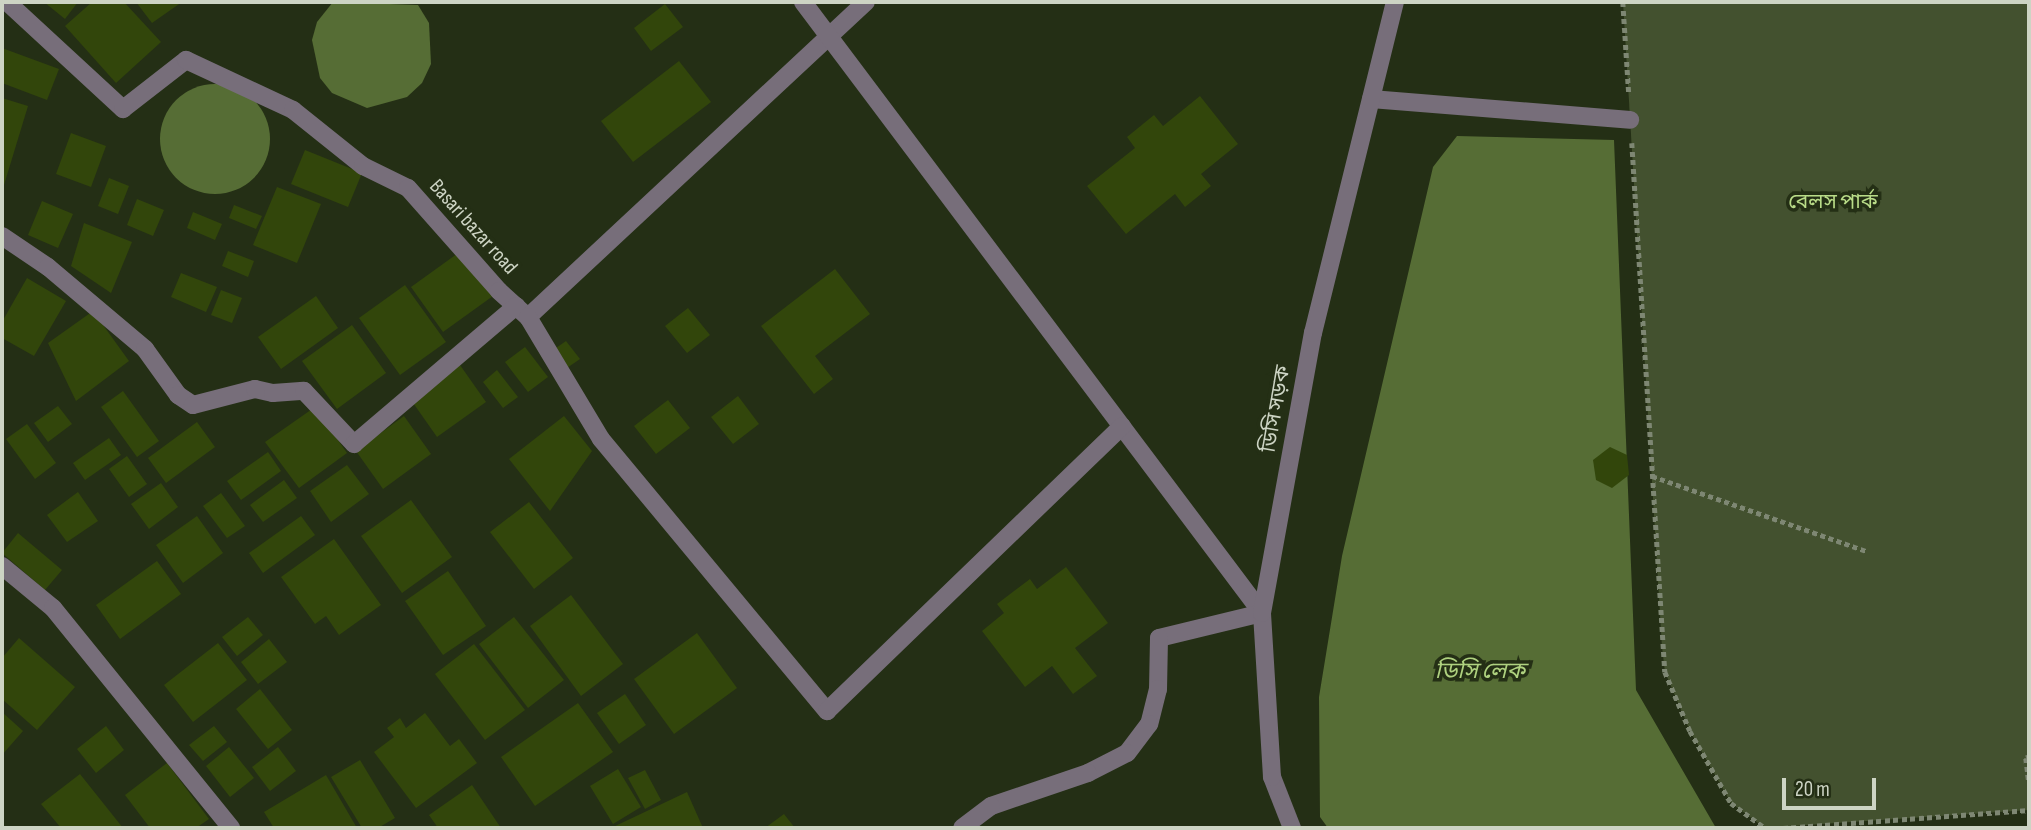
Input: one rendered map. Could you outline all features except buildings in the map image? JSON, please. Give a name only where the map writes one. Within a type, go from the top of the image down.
[{"type":"street","name":"Basari bazar road","points":[[7,2],[123,108],[186,60],[293,110],[362,166],[408,188],[522,312]]},
{"type":"street","points":[[803,2],[1262,612],[1159,638],[1158,689],[1149,724],[1127,753],[1088,773],[991,806],[962,828]]},
{"type":"street","points":[[2,236],[48,267],[145,349],[178,395],[193,405],[255,389],[273,393],[304,391],[354,444],[522,312],[866,2]]},
{"type":"street","name":"ডিসি সড়ক","points":[[1292,828],[1272,777],[1262,612],[1313,332],[1395,2]]},
{"type":"street","points":[[1371,99],[1630,120]]},
{"type":"street","points":[[522,312],[601,439],[827,711],[1122,426]]},
{"type":"street","points":[[2,566],[53,608],[232,828]]},
{"type":"path","points":[[1623,2],[1665,672],[1690,732],[1731,803],[1765,828]]},
{"type":"path","points":[[1653,476],[1866,551]]},
{"type":"path","points":[[2029,757],[2029,783]]},
{"type":"path","points":[[1783,828],[2029,810]]},
{"type":"green space","name":"বেলস পার্ক","points":[[1623,2],[2029,2],[2029,810],[1765,828],[1731,803],[1690,731],[1665,672],[1662,647]]},
{"type":"water","points":[[333,2],[418,5],[429,23],[431,64],[422,83],[407,97],[367,108],[332,93],[320,78],[312,40],[317,22]]},
{"type":"water","points":[[215,84],[236,88],[254,100],[266,118],[270,139],[266,160],[254,178],[236,190],[215,194],[194,190],[176,178],[164,160],[160,139],[164,118],[176,100],[194,88]]},
{"type":"water","name":"ডিসি লেক","points":[[1457,136],[1614,140],[1636,690],[1716,828],[1328,828],[1320,817],[1319,697],[1342,556],[1433,167]]}]
